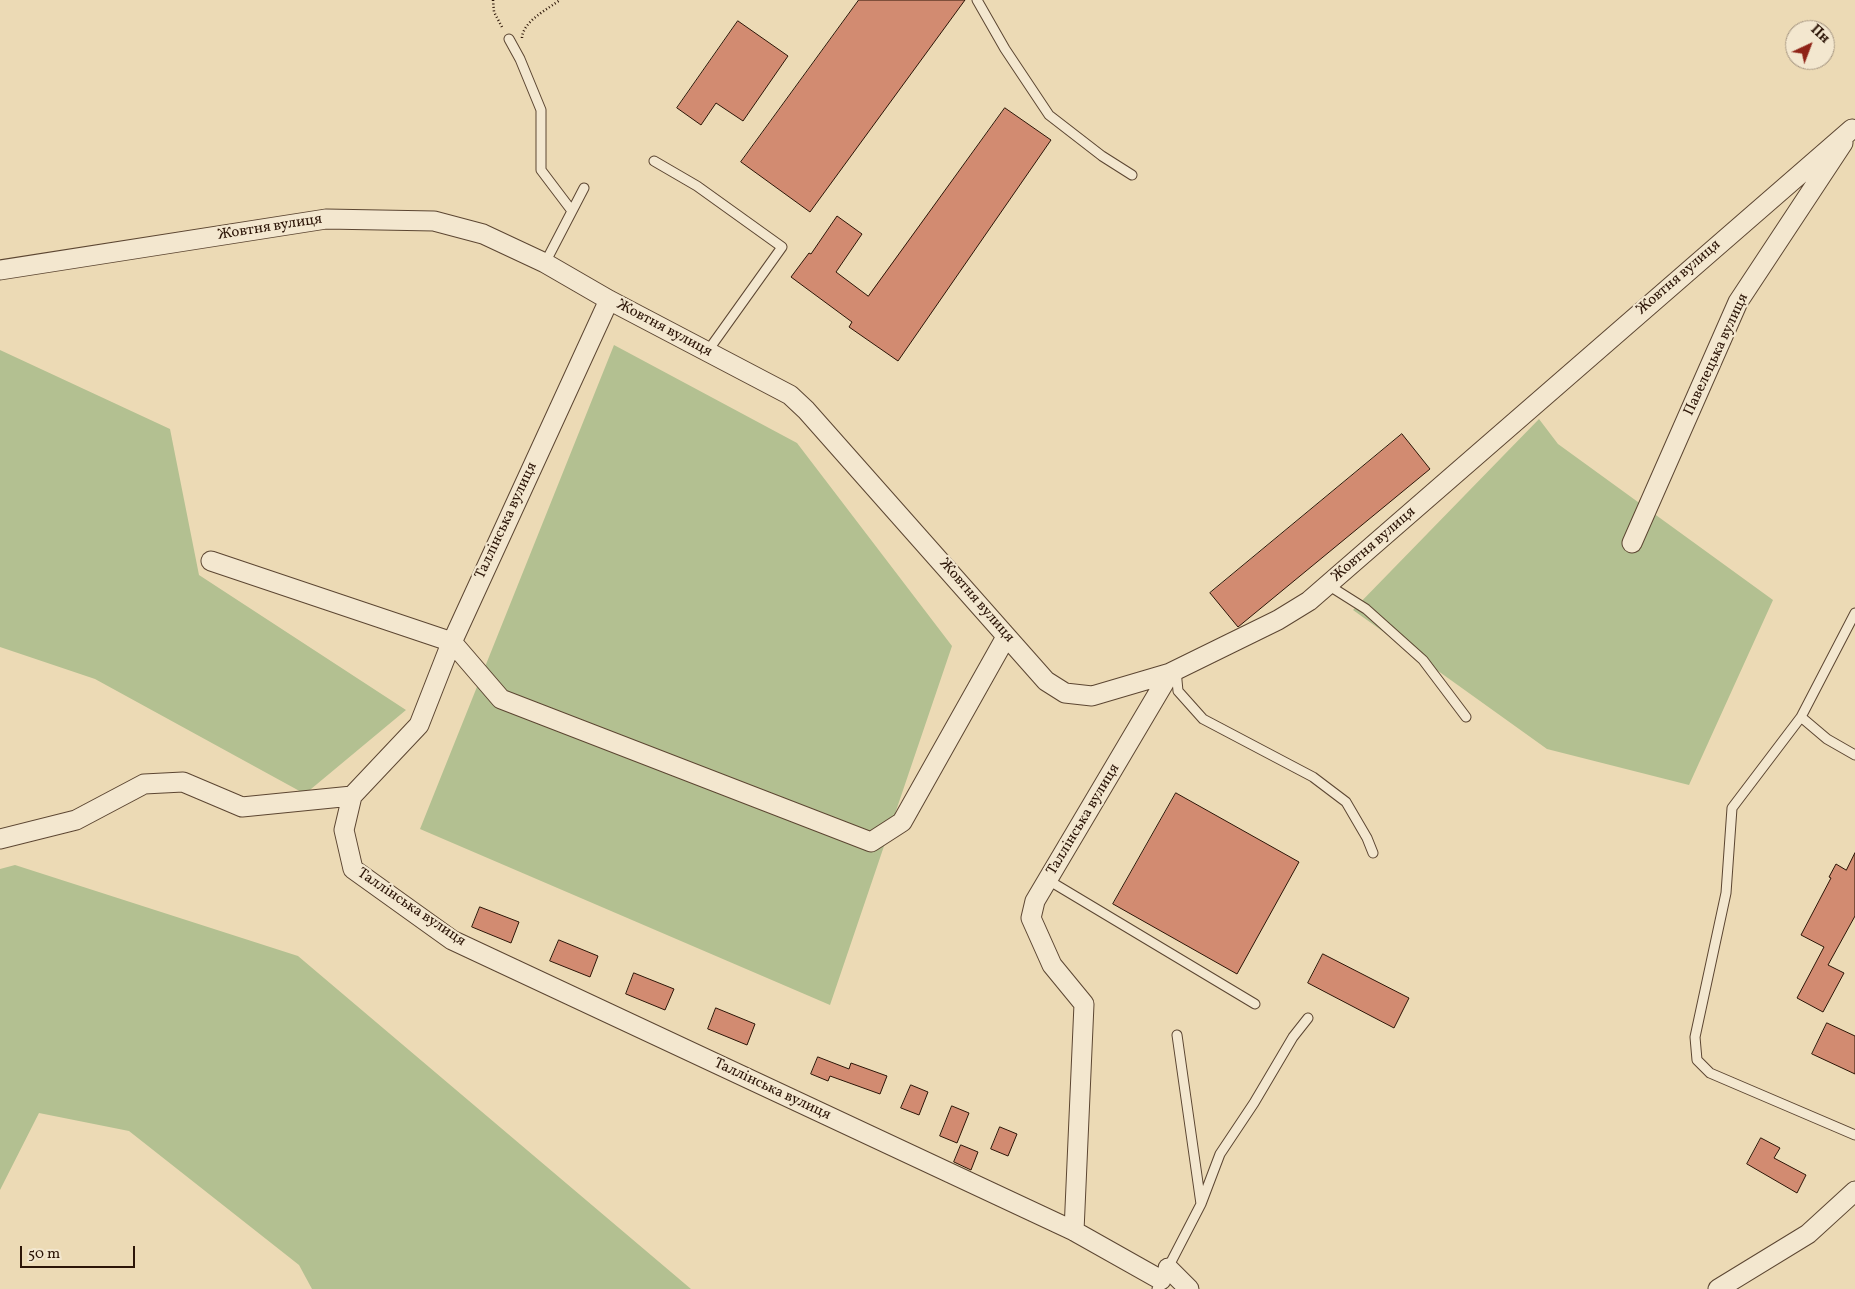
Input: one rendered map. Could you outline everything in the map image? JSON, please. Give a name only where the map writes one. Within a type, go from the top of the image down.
[{"type":"street","name":"Павелецька вулиця","points":[[1632,544],[1738,302],[1854,128]]},
{"type":"street","name":"Жовтня вулиця","points":[[0,270],[326,219],[434,221],[483,234],[545,263],[609,300],[790,395],[801,405],[1046,682],[1065,693],[1092,696],[1173,671],[1278,620],[1309,601],[1854,128]]},
{"type":"street","name":"Таллінська вулиця","points":[[609,300],[452,642],[419,725],[352,796],[344,830],[353,869],[452,940],[1074,1231],[1162,1279],[1189,1289]]},
{"type":"street","points":[[211,562],[452,642],[501,699],[872,842],[902,822],[1006,636]]},
{"type":"street","name":"Таллінська вулиця","points":[[1074,1231],[1084,1004],[1052,965],[1032,918],[1035,901],[1173,671]]},
{"type":"street","points":[[0,839],[76,820],[144,784],[183,782],[242,807],[352,796]]},
{"type":"street","points":[[1718,1289],[1808,1234],[1855,1191]]},
{"type":"lane","points":[[977,0],[1005,49],[1049,115],[1102,156],[1132,175]]},
{"type":"lane","points":[[509,39],[520,59],[542,110],[541,170],[572,211]]},
{"type":"lane","points":[[654,160],[697,186],[782,247],[708,352]]},
{"type":"lane","points":[[545,263],[584,188]]},
{"type":"lane","points":[[1328,585],[1366,609],[1423,660],[1466,717]]},
{"type":"lane","points":[[1855,614],[1801,717],[1732,808],[1726,893],[1694,1037],[1697,1060],[1710,1073],[1855,1135]]},
{"type":"lane","points":[[1173,671],[1178,690],[1203,719],[1313,777],[1346,802],[1367,838],[1373,854]]},
{"type":"lane","points":[[1801,717],[1827,739],[1855,754]]},
{"type":"lane","points":[[1048,880],[1255,1004]]},
{"type":"lane","points":[[1162,1279],[1201,1204],[1220,1154],[1308,1018]]},
{"type":"lane","points":[[1177,1035],[1201,1204]]},
{"type":"path","points":[[493,0],[494,12],[509,39]]},
{"type":"path","points":[[520,59],[522,33],[537,15],[560,0]]},
{"type":"green space","points":[[614,345],[797,443],[952,646],[830,1005],[420,829]]},
{"type":"green space","points":[[0,350],[170,429],[199,575],[406,710],[305,794],[95,679],[0,647]]},
{"type":"green space","points":[[1539,419],[1558,444],[1773,600],[1689,785],[1547,749],[1353,610]]},
{"type":"green space","points":[[15,865],[298,956],[691,1289],[312,1289],[299,1265],[129,1131],[39,1113],[0,1190],[0,869]]},
{"type":"building","points":[[859,0],[965,0],[810,212],[741,162]]},
{"type":"building","points":[[738,21],[788,56],[743,121],[716,103],[701,125],[677,108]]},
{"type":"building","points":[[1005,108],[1051,140],[898,361],[849,327],[852,322],[791,277],[809,253],[811,254],[837,216],[862,234],[836,272],[868,296]]},
{"type":"building","points":[[1402,434],[1430,469],[1238,627],[1210,593]]},
{"type":"building","points":[[1176,793],[1299,862],[1237,974],[1113,904]]},
{"type":"building","points":[[1855,853],[1855,916],[1828,965],[1844,973],[1823,1012],[1797,998],[1824,947],[1801,935],[1831,878],[1829,877],[1836,864],[1846,870]]},
{"type":"building","points":[[480,907],[519,922],[511,943],[472,927]]},
{"type":"building","points":[[559,940],[598,956],[590,977],[550,961]]},
{"type":"building","points":[[1323,954],[1409,998],[1394,1028],[1308,983]]},
{"type":"building","points":[[634,973],[674,989],[665,1010],[626,994]]},
{"type":"building","points":[[716,1008],[755,1024],[747,1045],[708,1029]]},
{"type":"building","points":[[1827,1023],[1855,1036],[1855,1074],[1812,1054]]},
{"type":"building","points":[[818,1057],[849,1069],[851,1063],[887,1076],[880,1094],[830,1076],[828,1081],[811,1074]]},
{"type":"building","points":[[911,1085],[928,1092],[919,1115],[901,1108]]},
{"type":"building","points":[[952,1106],[969,1113],[957,1143],[940,1136]]},
{"type":"building","points":[[1000,1127],[1017,1134],[1008,1156],[991,1149]]},
{"type":"building","points":[[1761,1138],[1780,1148],[1774,1158],[1806,1175],[1797,1193],[1747,1164]]},
{"type":"building","points":[[961,1145],[978,1152],[971,1170],[954,1162]]}]
